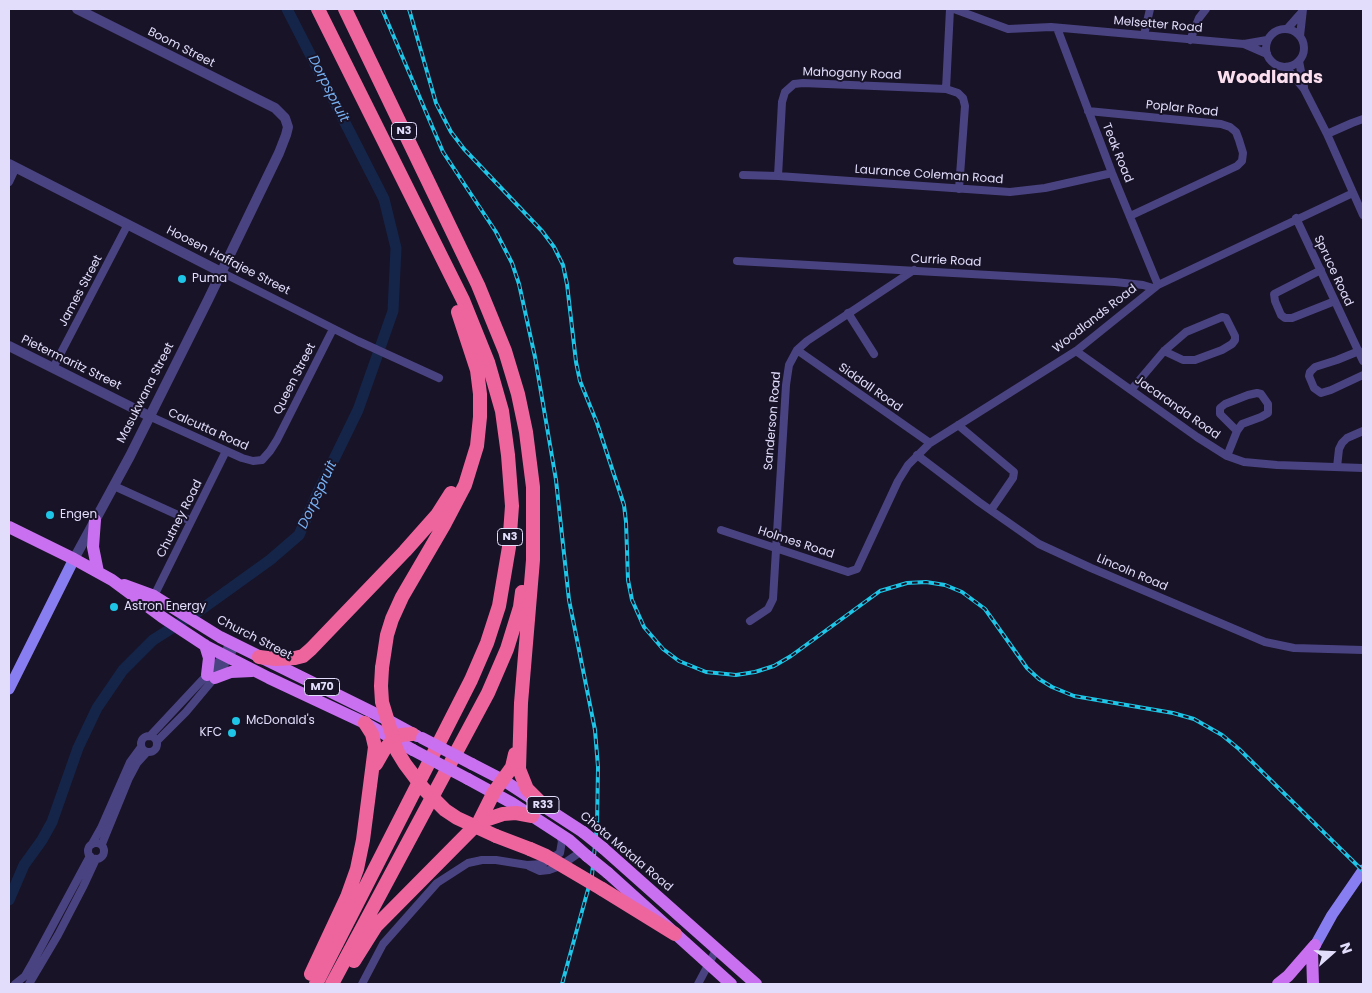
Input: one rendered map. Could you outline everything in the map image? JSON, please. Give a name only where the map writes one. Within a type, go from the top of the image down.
[{"type":"highway","name":"N3","points":[[316,984],[472,680],[499,606],[509,547],[512,506],[502,411],[488,362],[463,300],[318,9]]},
{"type":"highway","name":"N3","points":[[332,984],[488,693],[507,649],[520,607],[526,562],[530,488],[526,432],[518,394],[505,351],[478,285],[345,9]]},
{"type":"highway","points":[[353,80],[364,118],[453,298],[477,370],[480,394],[480,417],[475,453],[465,485],[402,597],[387,635],[382,668],[382,702],[397,751],[423,788],[445,810],[457,818],[546,856],[675,934]]},
{"type":"highway","points":[[260,657],[276,659],[295,658],[303,656],[311,650],[405,551],[437,515],[447,500],[459,478],[469,449],[473,423],[474,395],[466,333]]},
{"type":"highway","points":[[526,432],[533,487],[532,560],[520,719],[519,769],[527,788],[541,803]]},
{"type":"highway","points":[[338,984],[376,926],[479,822],[494,792],[512,767],[520,719]]},
{"type":"highway","points":[[306,984],[347,897],[357,869],[364,840],[375,747],[372,734],[365,724]]},
{"type":"highway","points":[[371,781],[377,762],[393,740],[402,735],[417,736]]},
{"type":"highway","points":[[479,822],[503,814],[516,813],[532,816]]},
{"type":"main road","points":[[95,520],[93,547],[98,572]]},
{"type":"main road","name":"Church Street","points":[[9,527],[112,580],[204,645],[365,724]]},
{"type":"main road","name":"Masukwana Street","points":[[9,688],[74,559]]},
{"type":"main road","name":"Church Street","points":[[112,580],[154,596],[205,629],[233,644],[384,718]]},
{"type":"main road","points":[[204,645],[211,677],[231,672],[255,671]]},
{"type":"main road","name":"Chota Motala Road","points":[[384,718],[503,780],[583,832],[604,848],[756,984]]},
{"type":"main road","name":"M70","points":[[365,724],[494,792]]},
{"type":"main road","name":"R33","points":[[494,792],[560,834],[585,853],[731,984]]},
{"type":"main road","points":[[1278,984],[1288,976],[1313,948],[1332,915],[1363,870]]},
{"type":"main road","points":[[1307,984],[1313,948]]},
{"type":"main road","points":[[1313,948],[1313,984]]},
{"type":"street","name":"Boom Street","points":[[77,9],[275,108]]},
{"type":"street","points":[[950,9],[946,89],[958,93],[963,98],[965,106],[959,189]]},
{"type":"street","name":"Melsetter Road","points":[[954,9],[1008,29],[1042,26],[1244,44],[1268,40]]},
{"type":"street","points":[[1144,35],[1150,9]]},
{"type":"street","points":[[1190,40],[1199,18],[1206,9]]},
{"type":"street","points":[[1299,61],[1286,67],[1278,66],[1271,61],[1266,47],[1268,40],[1276,31],[1287,28],[1303,10]]},
{"type":"street","points":[[1303,10],[1300,36],[1304,49],[1299,61],[1304,89]]},
{"type":"street","name":"Teak Road","points":[[1057,28],[1155,286]]},
{"type":"street","points":[[1287,28],[1300,36]]},
{"type":"street","name":"Melsetter Road","points":[[1244,44],[1267,54]]},
{"type":"street","points":[[1286,67],[1304,89],[1327,134],[1363,215]]},
{"type":"street","name":"Mahogany Road","points":[[778,176],[782,102],[785,92],[789,87],[803,83],[946,89]]},
{"type":"street","name":"Masukwana Street","points":[[74,559],[150,416],[286,135],[287,122],[275,108]]},
{"type":"street","name":"Poplar Road","points":[[1088,111],[1221,124],[1230,127],[1236,132],[1243,153],[1242,161],[1237,166],[1130,216]]},
{"type":"street","points":[[1327,134],[1363,119]]},
{"type":"street","points":[[9,182],[12,165]]},
{"type":"street","name":"Hoosen Haffajee Street","points":[[12,165],[333,329],[439,378]]},
{"type":"street","name":"Laurance Coleman Road","points":[[743,175],[1010,192],[1027,191],[1112,173]]},
{"type":"street","name":"Woodlands Road","points":[[861,562],[898,481],[908,464],[930,443],[1076,351],[1155,286],[1353,192]]},
{"type":"street","name":"Spruce Road","points":[[1296,218],[1363,361]]},
{"type":"street","name":"James Street","points":[[53,368],[128,224]]},
{"type":"street","name":"Currie Road","points":[[737,261],[1115,282],[1155,286]]},
{"type":"street","name":"Sanderson Road","points":[[750,621],[768,609],[772,599],[789,364],[797,350],[807,341],[914,270]]},
{"type":"street","points":[[1321,270],[1274,294],[1281,315],[1286,318],[1292,318],[1335,301]]},
{"type":"street","points":[[848,313],[874,354]]},
{"type":"street","points":[[1131,390],[1164,351],[1186,332],[1222,317],[1226,318],[1235,336],[1232,344],[1222,350],[1195,360],[1183,360],[1164,351]]},
{"type":"street","name":"Queen Street","points":[[277,440],[333,329]]},
{"type":"street","name":"Pietermaritz Street","points":[[9,346],[150,416]]},
{"type":"street","name":"Siddall Road","points":[[797,350],[930,443]]},
{"type":"street","name":"Jacaranda Road","points":[[1076,351],[1196,437],[1227,456],[1244,462],[1363,468]]},
{"type":"street","points":[[1358,351],[1315,367],[1310,372],[1310,376],[1314,388],[1321,393],[1363,375]]},
{"type":"street","points":[[1227,456],[1237,430],[1242,424],[1268,413],[1268,404],[1261,394],[1248,395],[1225,404],[1220,408],[1220,414],[1237,430]]},
{"type":"street","name":"Calcutta Road","points":[[150,416],[226,452],[254,461],[262,460],[277,440]]},
{"type":"street","points":[[958,425],[1014,472],[1013,478],[991,510]]},
{"type":"street","points":[[1336,467],[1342,443],[1363,431]]},
{"type":"street","name":"Chutney Road","points":[[154,596],[226,452]]},
{"type":"street","name":"Lincoln Road","points":[[917,455],[1039,544],[1091,568],[1265,642],[1294,648],[1363,650]]},
{"type":"street","points":[[114,486],[191,521]]},
{"type":"street","name":"Holmes Road","points":[[721,530],[848,572],[857,569],[861,562]]},
{"type":"street","points":[[93,858],[88,851],[101,828],[130,762],[144,750],[155,750],[157,741],[186,712],[227,656],[233,644]]},
{"type":"street","points":[[102,844],[129,778],[144,750],[142,739],[150,736],[211,677]]},
{"type":"street","points":[[150,736],[154,737],[157,741]]},
{"type":"street","points":[[527,865],[542,864],[557,856],[562,846],[560,834]]},
{"type":"street","points":[[92,844],[97,842],[102,844],[105,849],[101,858],[93,858]]},
{"type":"street","points":[[362,984],[383,944],[437,883],[468,863],[496,860],[527,865],[544,871],[560,866],[585,853]]},
{"type":"street","points":[[15,984],[25,976],[93,858]]},
{"type":"street","points":[[29,984],[83,887],[93,858]]},
{"type":"street","points":[[698,984],[716,950]]},
{"type":"waterway","name":"Dorpspruit","points":[[9,900],[24,865],[52,822],[78,748],[97,708],[123,670],[153,640],[199,611],[270,560],[299,535],[358,410],[393,311],[396,248],[384,199],[287,9]]},
{"type":"railway","points":[[382,9],[443,152],[496,232],[512,263],[519,284],[535,357],[556,480],[569,600],[595,730],[598,767],[597,826],[592,875],[562,984]]},
{"type":"railway","points":[[409,9],[436,103],[451,132],[464,149],[542,231],[554,247],[563,265],[580,381],[597,423],[624,505],[628,580],[632,600],[644,627],[663,649],[679,661],[706,672],[736,675],[755,672],[774,666],[791,656],[880,591],[907,583],[926,582],[945,585],[962,592],[985,609],[1027,668],[1052,687],[1074,696],[1173,713],[1194,719],[1222,735],[1239,749],[1363,871]]},
{"type":"place","name":"Puma","points":[[182,279]]},
{"type":"place","name":"Engen","points":[[50,515]]},
{"type":"place","name":"Astron Energy","points":[[114,607]]},
{"type":"place","name":"McDonald's","points":[[236,721]]},
{"type":"place","name":"KFC","points":[[232,733]]},
{"type":"district","name":"Woodlands","points":[[1270,78]]}]
